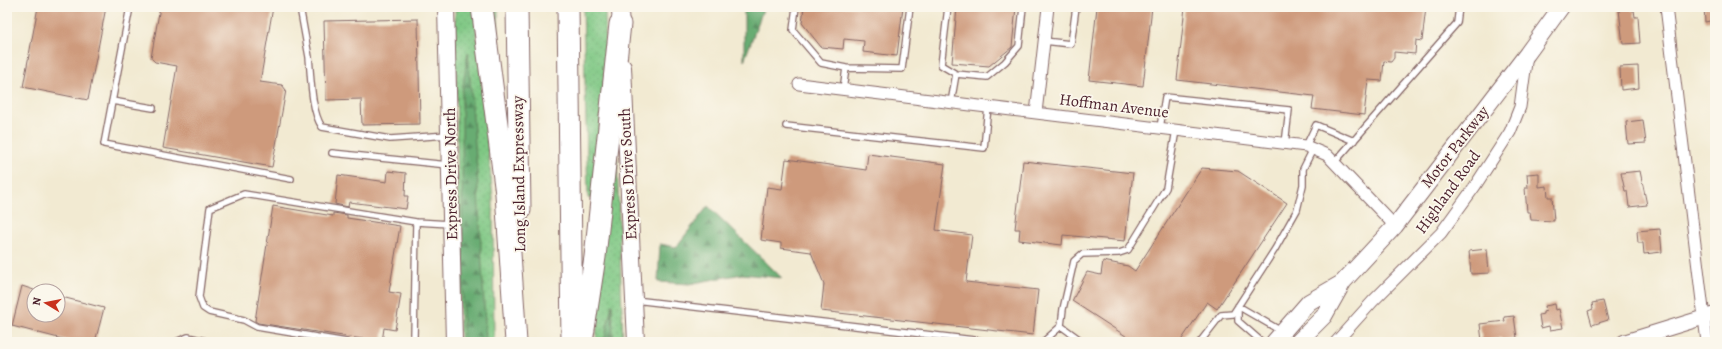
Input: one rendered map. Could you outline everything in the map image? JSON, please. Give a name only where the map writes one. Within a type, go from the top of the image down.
[{"type":"highway","points":[[482,7],[506,194],[516,342]]},
{"type":"highway","name":"Long Island Expressway","points":[[517,7],[522,342]]},
{"type":"highway","points":[[568,7],[572,342]]},
{"type":"highway","points":[[582,342],[595,257],[620,16]]},
{"type":"main road","name":"Express Drive North","points":[[446,7],[451,166],[454,342]]},
{"type":"main road","name":"Motor Parkway","points":[[1298,342],[1324,316],[1343,282],[1394,226],[1527,54],[1561,7]]},
{"type":"main road","name":"Express Drive South","points":[[620,16],[636,342]]},
{"type":"main road","name":"Motor Parkway","points":[[1278,337],[1309,302],[1343,282]]},
{"type":"street","points":[[1036,113],[1048,7]]},
{"type":"street","points":[[1666,7],[1710,316],[1707,342]]},
{"type":"street","name":"Highland Road","points":[[1336,342],[1373,301],[1441,233],[1475,186],[1510,132],[1520,107],[1527,54]]},
{"type":"street","name":"Hoffman Avenue","points":[[799,84],[1176,130],[1310,148],[1326,155],[1394,226]]},
{"type":"street","points":[[1624,342],[1710,316]]},
{"type":"lane","points":[[130,7],[104,144],[291,178]]},
{"type":"lane","points":[[300,7],[309,61],[314,110],[322,127],[390,139],[450,134]]},
{"type":"lane","points":[[796,7],[793,30],[821,63],[846,68],[902,69],[910,7]]},
{"type":"lane","points":[[948,7],[941,65],[956,74],[987,76],[1005,62],[1019,46],[1023,7]]},
{"type":"lane","points":[[1044,41],[1071,44],[1076,7]]},
{"type":"lane","points":[[1334,163],[1457,23],[1459,7]]},
{"type":"lane","points":[[842,90],[846,68]]},
{"type":"lane","points":[[951,103],[956,74]]},
{"type":"lane","points":[[1160,128],[1165,97],[1289,110],[1285,144]]},
{"type":"lane","points":[[112,101],[154,108]]},
{"type":"lane","points":[[786,126],[984,148],[988,107]]},
{"type":"lane","points":[[1200,342],[1221,315],[1233,314],[1275,249],[1297,210],[1303,185],[1303,169],[1316,125],[1354,141]]},
{"type":"lane","points":[[1043,342],[1061,326],[1068,284],[1074,261],[1082,254],[1119,254],[1128,250],[1166,188],[1176,130]]},
{"type":"lane","points":[[332,153],[451,166]]},
{"type":"lane","points":[[346,342],[257,328],[244,320],[210,312],[202,308],[199,296],[210,208],[244,194],[416,222],[452,224]]},
{"type":"lane","points":[[410,342],[414,338],[416,222]]},
{"type":"lane","points":[[635,300],[991,342]]},
{"type":"lane","points":[[1238,306],[1272,325],[1278,337]]},
{"type":"lane","points":[[1238,306],[1238,321],[1262,342]]},
{"type":"lane","points":[[1061,326],[1083,342]]},
{"type":"lane","points":[[176,342],[188,336],[210,342]]},
{"type":"green space","points":[[455,7],[474,7],[493,198],[494,342],[460,342]]},
{"type":"green space","points":[[487,7],[498,7],[499,72]]},
{"type":"green space","points":[[583,7],[605,7],[606,63],[593,199],[588,198]]},
{"type":"green space","points":[[744,7],[764,7],[744,61]]},
{"type":"green space","points":[[468,52],[477,171],[486,342],[463,342],[462,93]]},
{"type":"green space","points":[[612,157],[617,158],[623,342],[596,342],[601,260]]},
{"type":"green space","points":[[708,206],[782,278],[742,274],[689,284],[658,282],[660,244],[676,247]]},
{"type":"green space","points":[[612,304],[613,342],[604,342]]},
{"type":"building","points":[[38,7],[106,7],[88,100],[23,87]]},
{"type":"building","points":[[160,7],[273,7],[260,82],[282,85],[286,90],[272,167],[163,148],[177,66],[155,62],[151,58]]},
{"type":"building","points":[[804,7],[903,7],[897,56],[863,52],[864,41],[844,39],[843,49],[821,47],[802,23]]},
{"type":"building","points":[[957,7],[1016,7],[1012,47],[989,66],[952,63]]},
{"type":"building","points":[[1097,7],[1152,7],[1143,86],[1089,80]]},
{"type":"building","points":[[1185,7],[1426,7],[1422,41],[1416,40],[1415,54],[1394,52],[1394,58],[1391,62],[1384,61],[1382,81],[1368,80],[1364,115],[1312,109],[1314,96],[1177,80]]},
{"type":"building","points":[[1704,7],[1715,7],[1715,20],[1705,22]]},
{"type":"building","points":[[1632,9],[1632,11],[1634,10],[1635,17],[1638,17],[1640,43],[1623,44],[1619,10]]},
{"type":"building","points":[[418,19],[420,124],[362,125],[361,99],[326,100],[324,21]]},
{"type":"building","points":[[1638,66],[1639,88],[1621,90],[1620,67]]},
{"type":"building","points":[[1643,120],[1646,143],[1628,144],[1626,122]]},
{"type":"building","points":[[868,154],[945,164],[936,230],[972,235],[966,282],[1038,290],[1033,335],[821,311],[824,284],[811,252],[781,248],[781,243],[761,240],[767,187],[782,189],[786,159],[866,170]]},
{"type":"building","points":[[1023,161],[1133,173],[1125,241],[1063,235],[1062,245],[1019,240],[1020,229],[1015,229]]},
{"type":"building","points":[[1202,168],[1238,171],[1287,203],[1217,309],[1207,302],[1180,342],[1135,342],[1072,301],[1087,272],[1101,275],[1103,261],[1128,266],[1135,271]]},
{"type":"building","points":[[388,171],[406,173],[405,196],[408,196],[406,209],[349,202],[348,207],[335,204],[338,175],[387,182]]},
{"type":"building","points":[[1640,171],[1647,205],[1629,207],[1627,191],[1625,191],[1621,173]]},
{"type":"building","points":[[1539,173],[1539,187],[1547,186],[1548,197],[1552,197],[1554,221],[1531,220],[1530,212],[1527,212],[1525,188],[1528,188],[1527,174]]},
{"type":"building","points":[[273,206],[333,216],[333,213],[347,215],[347,218],[400,226],[389,292],[401,294],[395,330],[384,328],[382,342],[258,323],[255,321]]},
{"type":"building","points":[[1660,229],[1662,252],[1644,254],[1643,243],[1638,243],[1637,231]]},
{"type":"building","points":[[1487,249],[1489,273],[1471,274],[1469,251]]},
{"type":"building","points":[[22,286],[26,287],[26,323],[66,323],[66,298],[104,308],[95,342],[74,342],[12,326]]},
{"type":"building","points":[[1603,301],[1608,320],[1592,325],[1588,311],[1593,309],[1592,303]]},
{"type":"building","points":[[1555,304],[1556,310],[1559,309],[1563,328],[1550,330],[1549,326],[1541,328],[1539,315],[1546,311],[1545,306]]},
{"type":"building","points":[[1514,316],[1517,338],[1502,340],[1501,338],[1482,341],[1480,324],[1505,321],[1504,317]]}]
